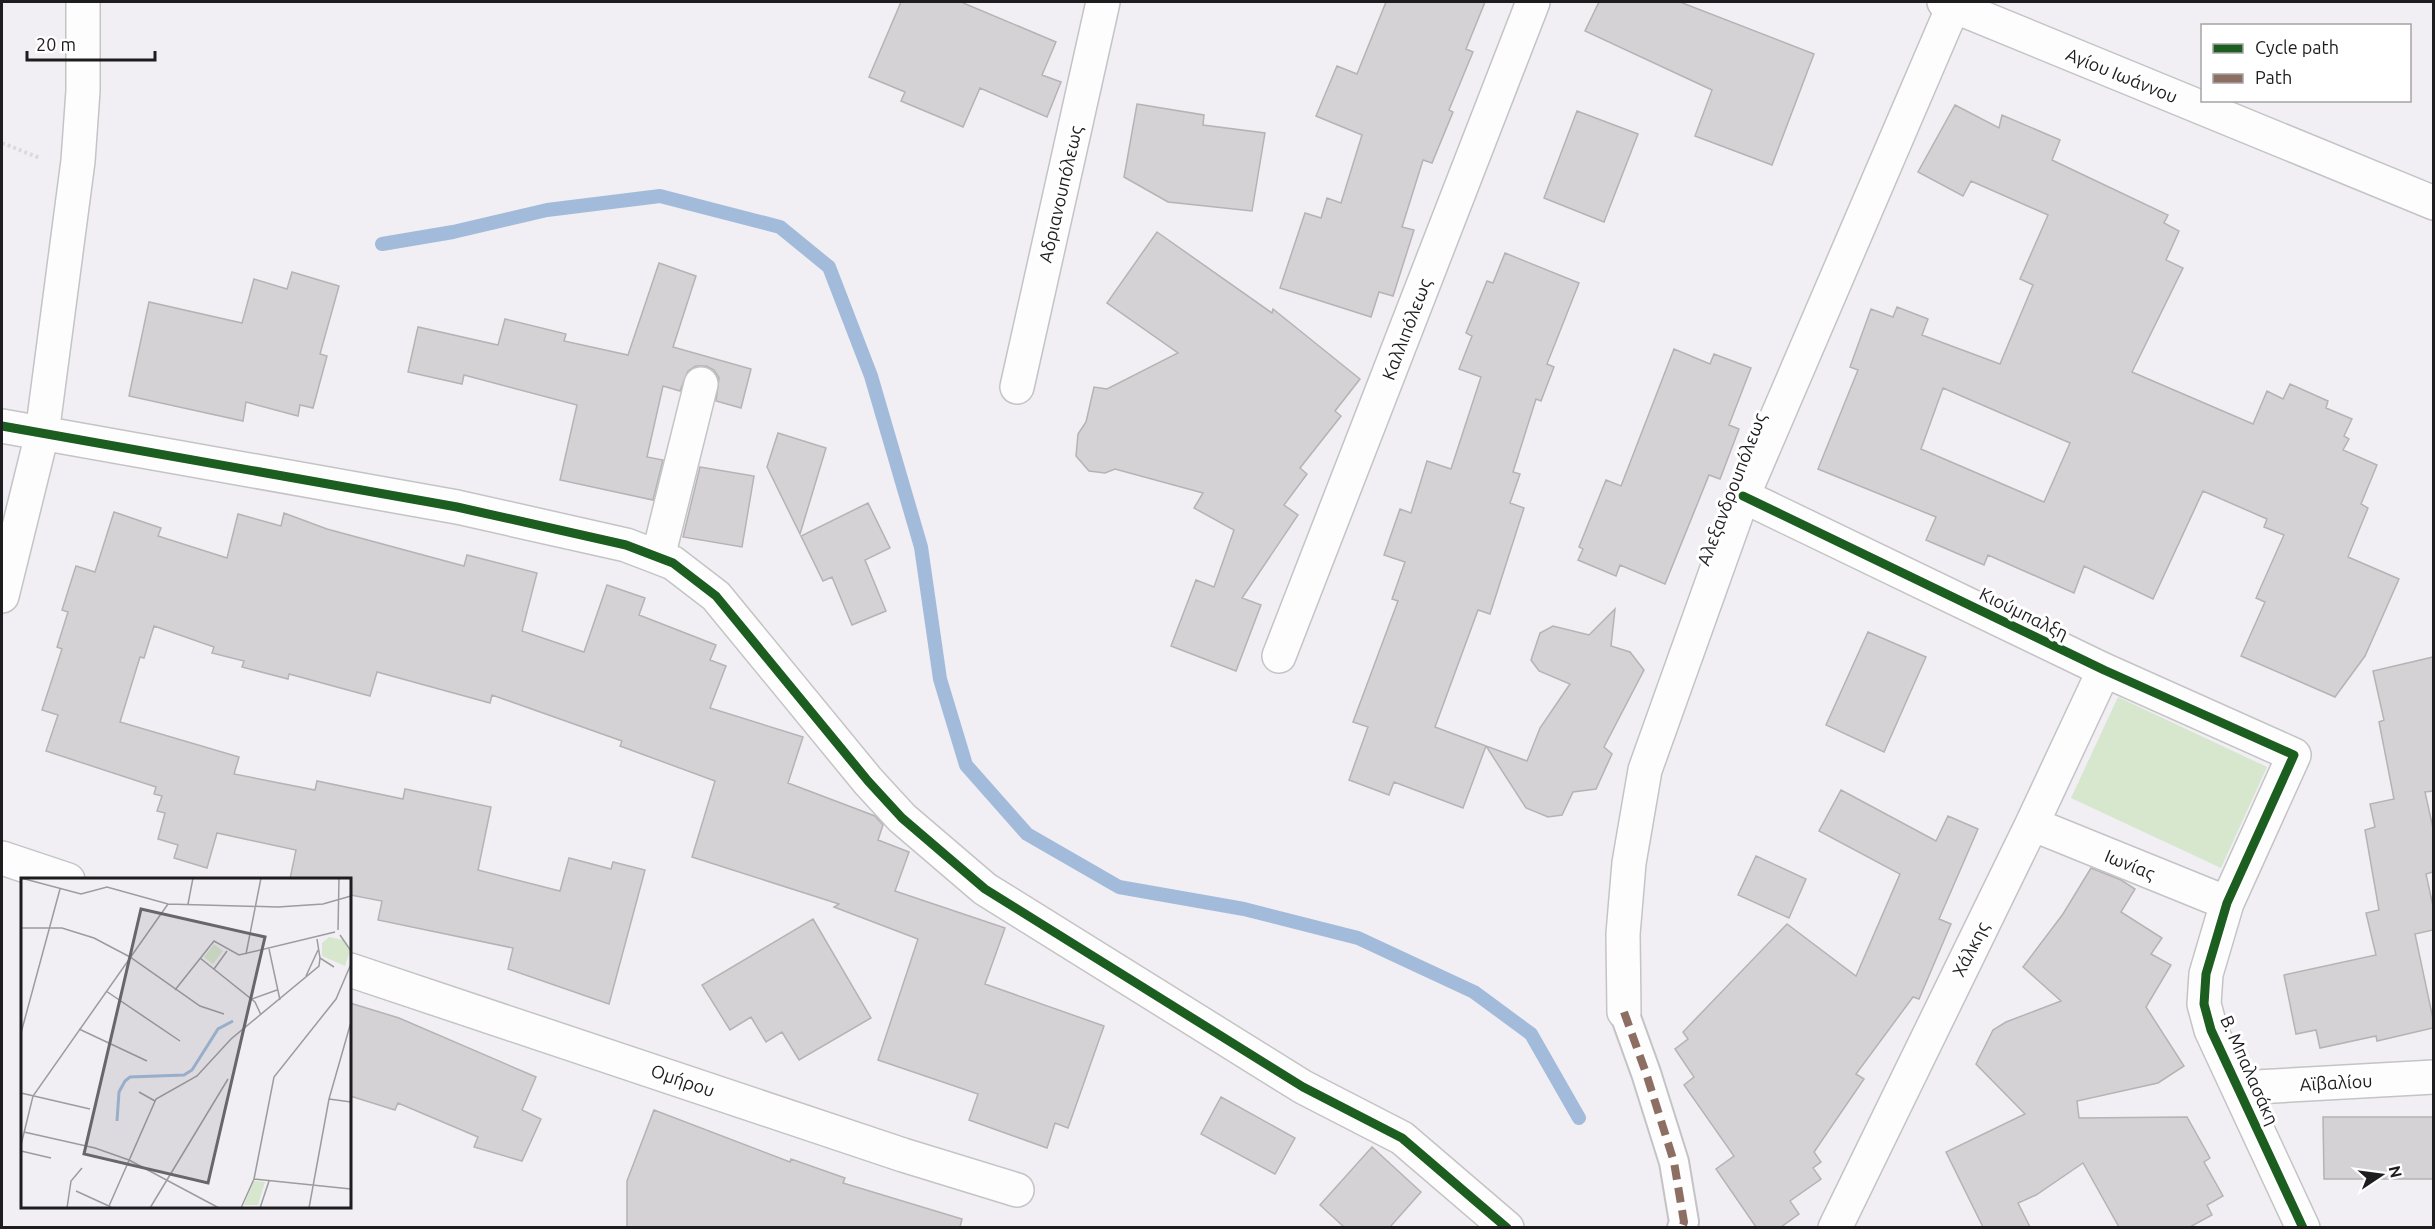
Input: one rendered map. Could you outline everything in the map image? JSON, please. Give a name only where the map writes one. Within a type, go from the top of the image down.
[{"type":"street","points":[[2,596],[42,434],[78,161],[83,91],[83,2]]},
{"type":"street","name":"Αδριανουπόλεως","points":[[1017,387],[1103,2]]},
{"type":"street","name":"Καλλιπόλεως","points":[[1279,656],[1533,2]]},
{"type":"street","name":"Αγίου Ιωάννου","points":[[1951,3],[2433,203]]},
{"type":"street","name":"Αλεξανδρουπόλεως","points":[[1624,1012],[1623,934],[1629,863],[1645,771],[1743,496],[1951,3]]},
{"type":"street","points":[[658,557],[701,384]]},
{"type":"street","points":[[2,426],[457,507],[626,545],[674,563],[716,597],[868,781],[896,810],[985,889],[1303,1087],[1402,1138],[1507,1227]]},
{"type":"street","name":"Κιούμπαλξη","points":[[1743,496],[2104,670],[2294,755]]},
{"type":"street","name":"Χάλκης","points":[[1835,1227],[2032,824],[2104,670]]},
{"type":"street","name":"Β. Μπαλασάκη","points":[[2294,755],[2227,903],[2206,974],[2204,1004],[2211,1030],[2303,1227]]},
{"type":"street","name":"Ιωνίας","points":[[2032,824],[2227,903]]},
{"type":"street","points":[[2,858],[65,878]]},
{"type":"street","name":"Ομήρου","points":[[351,970],[903,1155],[1017,1190]]},
{"type":"street","points":[[1624,1012],[1674,1162],[1684,1222],[1682,1227]]},
{"type":"street","name":"Αϊβαλίου","points":[[2238,1088],[2433,1077]]},
{"type":"green space","points":[[2118,697],[2267,767],[2221,868],[2071,798]]},
{"type":"building","points":[[901,2],[961,2],[1056,42],[1042,75],[1061,82],[1047,117],[980,88],[963,127],[901,101],[905,92],[869,77]]},
{"type":"building","points":[[1386,2],[1485,2],[1466,49],[1473,52],[1449,110],[1453,112],[1432,163],[1423,160],[1402,227],[1414,230],[1393,296],[1379,292],[1371,317],[1280,288],[1305,213],[1321,218],[1327,198],[1341,203],[1362,135],[1316,116],[1337,66],[1357,74]]},
{"type":"building","points":[[1599,2],[1680,2],[1814,54],[1772,165],[1695,136],[1712,90],[1585,31]]},
{"type":"building","points":[[1137,104],[1204,115],[1203,125],[1265,133],[1252,211],[1168,202],[1124,177]]},
{"type":"building","points":[[1955,105],[1999,128],[2002,115],[2060,140],[2052,160],[2168,215],[2164,223],[2179,231],[2166,260],[2183,268],[2132,372],[2253,424],[2267,391],[2283,399],[2290,384],[2328,401],[2326,408],[2352,419],[2344,436],[2349,439],[2343,450],[2377,465],[2361,504],[2368,508],[2348,557],[2399,579],[2365,656],[2335,697],[2241,656],[2265,602],[2256,598],[2284,535],[2264,527],[2267,519],[2203,491],[2153,599],[2084,566],[2074,593],[1988,555],[1984,565],[1926,540],[1936,517],[1818,469],[1858,370],[1850,367],[1871,309],[1893,317],[1897,307],[1928,319],[1922,335],[2000,364],[2033,285],[2020,279],[2048,215],[1971,181],[1963,196],[1918,172]],"holes":[[[1943,388],[2070,443],[2044,502],[1921,449]]]},
{"type":"building","points":[[1577,111],[1638,134],[1604,222],[1544,198]]},
{"type":"building","points":[[1157,232],[1272,313],[1273,309],[1360,379],[1335,411],[1341,416],[1300,468],[1307,474],[1284,505],[1298,515],[1242,598],[1261,605],[1236,671],[1171,646],[1196,580],[1214,587],[1234,530],[1194,508],[1203,493],[1115,469],[1105,473],[1089,471],[1076,456],[1078,434],[1086,422],[1094,387],[1107,389],[1178,353],[1107,303]]},
{"type":"building","points":[[1505,253],[1579,283],[1547,364],[1554,367],[1541,401],[1536,399],[1513,472],[1520,474],[1510,503],[1524,508],[1490,614],[1478,610],[1435,727],[1486,746],[1463,808],[1394,782],[1389,795],[1349,780],[1368,727],[1353,722],[1398,601],[1392,599],[1405,562],[1384,555],[1400,509],[1411,513],[1427,461],[1451,469],[1481,377],[1459,369],[1472,336],[1466,333],[1487,281],[1493,283]]},
{"type":"building","points":[[659,263],[696,276],[673,347],[751,369],[741,408],[716,401],[719,378],[714,370],[706,366],[696,366],[688,371],[680,391],[663,386],[647,457],[663,460],[653,500],[560,480],[577,405],[464,375],[462,384],[408,372],[418,327],[498,345],[505,319],[566,334],[564,341],[628,355]]},
{"type":"building","points":[[292,272],[339,286],[320,354],[327,356],[313,408],[300,405],[298,416],[246,402],[243,421],[129,396],[149,302],[242,323],[254,279],[287,289]]},
{"type":"building","points":[[1674,349],[1710,364],[1714,354],[1751,368],[1729,425],[1739,429],[1720,479],[1709,475],[1665,584],[1620,565],[1616,576],[1578,560],[1583,549],[1579,547],[1606,480],[1621,486]]},
{"type":"building","points":[[778,433],[826,448],[800,534],[767,467]]},
{"type":"building","points":[[700,467],[754,476],[742,547],[683,537]]},
{"type":"building","points":[[868,503],[890,548],[865,560],[886,611],[852,625],[832,577],[823,581],[801,536]]},
{"type":"building","points":[[114,512],[161,528],[158,536],[227,558],[238,514],[281,526],[284,513],[327,529],[464,566],[467,555],[537,573],[522,631],[584,652],[607,585],[645,598],[639,615],[716,645],[710,660],[726,666],[710,708],[803,737],[788,783],[875,816],[883,825],[878,840],[909,852],[895,891],[1005,928],[985,984],[1104,1026],[1068,1128],[1055,1123],[1047,1148],[969,1120],[978,1094],[878,1060],[918,939],[834,907],[839,904],[692,857],[715,781],[620,746],[622,741],[492,695],[490,703],[377,672],[370,696],[289,674],[288,679],[242,667],[244,661],[212,653],[214,647],[154,626],[144,658],[140,657],[120,722],[239,757],[234,774],[315,790],[317,781],[403,799],[405,789],[491,807],[478,870],[560,891],[569,858],[611,869],[613,862],[645,870],[609,1004],[508,969],[513,948],[378,920],[382,901],[351,895],[351,878],[290,878],[296,850],[217,833],[207,868],[174,858],[178,845],[158,839],[165,813],[157,811],[162,796],[154,794],[156,787],[46,751],[58,715],[42,710],[62,649],[57,647],[68,612],[62,610],[76,566],[95,572]]},
{"type":"building","points":[[1615,609],[1611,646],[1630,652],[1644,670],[1604,747],[1612,754],[1596,789],[1573,792],[1562,815],[1548,817],[1526,808],[1486,746],[1527,761],[1540,728],[1570,684],[1539,671],[1531,660],[1540,633],[1553,626],[1589,635]]},
{"type":"building","points":[[1868,632],[1926,657],[1884,752],[1826,725]]},
{"type":"building","points":[[2433,657],[2433,791],[2425,792],[2433,828],[2433,872],[2426,874],[2433,906],[2433,930],[2415,934],[2433,1028],[2377,1041],[2376,1036],[2320,1048],[2316,1030],[2296,1034],[2284,975],[2376,955],[2366,913],[2379,910],[2365,830],[2375,827],[2370,804],[2394,799],[2379,722],[2384,720],[2373,671]]},
{"type":"building","points":[[1841,790],[1936,841],[1948,816],[1978,829],[1939,919],[1951,924],[1919,999],[1913,997],[1856,1074],[1864,1079],[1814,1152],[1821,1162],[1813,1168],[1821,1179],[1790,1201],[1799,1214],[1781,1227],[1756,1227],[1716,1169],[1734,1156],[1684,1085],[1694,1077],[1675,1049],[1688,1039],[1683,1032],[1787,924],[1856,976],[1900,874],[1819,831]]},
{"type":"building","points":[[1756,856],[1806,879],[1789,918],[1738,895]]},
{"type":"building","points":[[2091,868],[2121,880],[2135,889],[2121,912],[2162,938],[2151,954],[2171,965],[2146,1007],[2184,1066],[2158,1083],[2077,1101],[2079,1118],[2187,1117],[2210,1158],[2204,1162],[2223,1196],[2207,1205],[2212,1215],[2190,1227],[2119,1227],[2083,1163],[2036,1195],[2018,1203],[2030,1227],[1983,1227],[1946,1152],[2025,1114],[1976,1064],[1993,1030],[2006,1022],[2061,1001],[2023,967],[2063,914]]},
{"type":"building","points":[[813,919],[871,1018],[799,1060],[782,1032],[766,1042],[751,1017],[730,1030],[702,985]]},
{"type":"building","points":[[351,1003],[399,1018],[536,1077],[522,1110],[541,1119],[522,1161],[474,1147],[478,1137],[398,1103],[395,1110],[351,1096]]},
{"type":"building","points":[[1221,1097],[1295,1138],[1275,1174],[1201,1134]]},
{"type":"building","points":[[654,1110],[790,1162],[791,1159],[845,1178],[843,1183],[962,1219],[960,1227],[627,1227],[627,1181]]},
{"type":"building","points":[[2323,1117],[2433,1117],[2433,1179],[2324,1179]]},
{"type":"building","points":[[1372,1147],[1421,1192],[1390,1227],[1344,1227],[1320,1205]]},
{"type":"waterway","points":[[382,244],[453,232],[547,210],[660,196],[780,227],[829,267],[871,376],[921,547],[940,679],[966,765],[1027,834],[1119,887],[1244,909],[1358,938],[1474,992],[1531,1034],[1579,1118]]},
{"type":"marked path","points":[[1624,1012],[1674,1162],[1684,1222],[1682,1228]]},
{"type":"cycle path","points":[[2,426],[457,507],[626,545],[673,563],[716,596],[868,781],[902,818],[985,889],[1303,1087],[1402,1138],[1507,1228]]},
{"type":"cycle path","points":[[1743,496],[2104,670],[2294,755],[2227,903],[2206,974],[2204,1004],[2211,1030],[2303,1228]]}]
